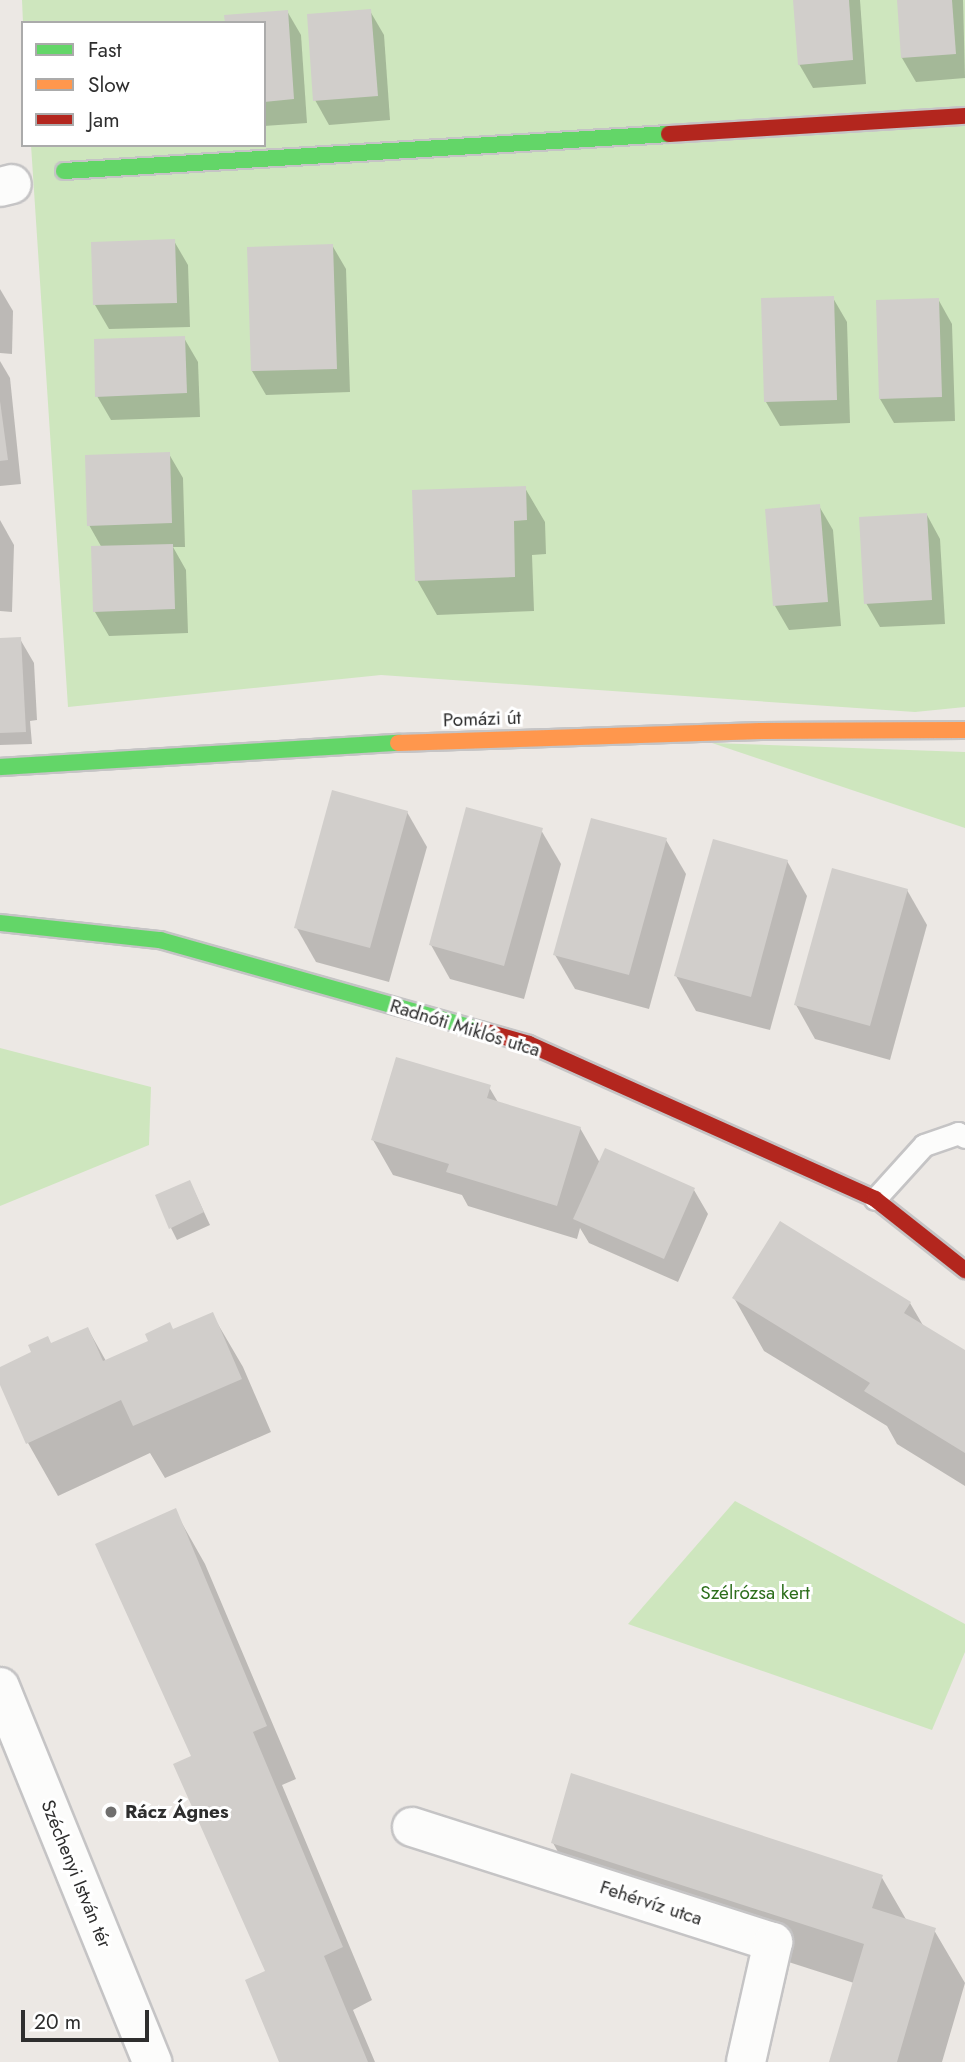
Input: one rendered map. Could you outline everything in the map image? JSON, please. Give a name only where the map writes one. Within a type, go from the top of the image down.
[{"type":"street","points":[[64,170],[965,116]]},
{"type":"street","name":"Pomázi út","points":[[0,767],[326,745],[761,731],[965,730]]},
{"type":"street","name":"Radnóti Miklós utca","points":[[0,923],[160,940],[529,1044],[875,1199],[965,1270]]},
{"type":"street","name":"Széchenyi István tér","points":[[0,1687],[152,2062]]},
{"type":"street","name":"Fehérvíz utca","points":[[412,1827],[773,1942],[746,2062]]},
{"type":"lane","points":[[875,1199],[924,1145],[958,1133],[965,1137]]},
{"type":"green space","points":[[22,0],[965,0],[965,707],[915,712],[381,675],[68,707],[31,147],[266,147],[266,21],[23,21]]},
{"type":"green space","points":[[712,743],[965,752],[965,828]]},
{"type":"green space","points":[[0,1048],[151,1087],[149,1145],[0,1206]]},
{"type":"green space","name":"Szélrózsa kert","points":[[735,1501],[965,1624],[965,1652],[932,1730],[628,1624]]},
{"type":"building","points":[[793,0],[849,0],[853,60],[798,65]]},
{"type":"building","points":[[897,0],[952,0],[956,54],[901,58]]},
{"type":"building","points":[[371,9],[378,96],[313,101],[307,14]]},
{"type":"building","points":[[288,10],[294,99],[266,102],[266,21],[225,21],[224,15]]},
{"type":"building","points":[[175,239],[177,303],[93,305],[91,242]]},
{"type":"building","points":[[333,244],[337,369],[251,371],[247,247]]},
{"type":"building","points":[[834,296],[837,400],[764,402],[761,298]]},
{"type":"building","points":[[939,298],[942,397],[879,399],[876,300]]},
{"type":"building","points":[[185,336],[187,393],[95,397],[94,339]]},
{"type":"building","points":[[0,401],[8,460],[0,461]]},
{"type":"building","points":[[170,452],[172,523],[87,526],[85,455]]},
{"type":"building","points":[[526,486],[527,520],[514,521],[515,577],[415,581],[412,490]]},
{"type":"building","points":[[820,504],[828,602],[773,606],[765,509]]},
{"type":"building","points":[[927,513],[932,600],[864,604],[859,517]]},
{"type":"building","points":[[173,544],[175,609],[93,612],[91,546]]},
{"type":"building","points":[[21,637],[26,732],[0,733],[0,638]]},
{"type":"building","points":[[332,790],[408,811],[370,948],[294,928]]},
{"type":"building","points":[[466,807],[543,828],[504,966],[429,945]]},
{"type":"building","points":[[591,818],[667,838],[629,975],[553,955]]},
{"type":"building","points":[[713,839],[788,860],[751,997],[674,976]]},
{"type":"building","points":[[832,868],[908,889],[870,1026],[794,1005]]},
{"type":"building","points":[[396,1057],[491,1085],[487,1098],[581,1127],[557,1206],[446,1172],[449,1164],[371,1140]]},
{"type":"building","points":[[605,1148],[695,1188],[664,1259],[573,1219]]},
{"type":"building","points":[[190,1180],[204,1212],[169,1229],[155,1195]]},
{"type":"building","points":[[780,1221],[911,1302],[904,1313],[965,1350],[965,1453],[864,1391],[870,1383],[732,1298]]},
{"type":"building","points":[[213,1312],[242,1379],[133,1426],[121,1400],[26,1444],[0,1385],[0,1367],[31,1352],[28,1345],[48,1336],[51,1343],[88,1327],[103,1361],[148,1341],[145,1334],[170,1322],[173,1329]]},
{"type":"building","points":[[176,1508],[267,1726],[253,1732],[343,1947],[324,1956],[368,2062],[279,2062],[245,1980],[265,1971],[173,1764],[191,1756],[95,1544]]},
{"type":"building","points":[[571,1773],[883,1875],[872,1908],[936,1928],[897,2062],[829,2062],[864,1944],[551,1843]]},
{"type":"traffic: fast","points":[[64,171],[669,134]]},
{"type":"traffic: fast","points":[[0,767],[398,743]]},
{"type":"traffic: fast","points":[[0,923],[160,940],[480,1030]]},
{"type":"traffic: slow","points":[[398,743],[761,731],[965,730]]},
{"type":"traffic: jam","points":[[669,134],[965,116]]},
{"type":"traffic: jam","points":[[480,1030],[529,1044],[875,1199],[965,1270]]},
{"type":"place","name":"Rácz Ágnes","points":[[111,1812]]}]
